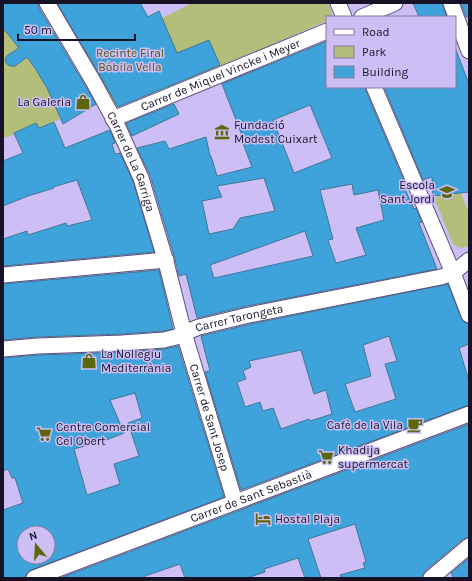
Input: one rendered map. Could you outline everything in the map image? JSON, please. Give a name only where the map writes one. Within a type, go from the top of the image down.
[{"type":"street","name":"Carrer de La Garriga","points":[[47,3],[93,81],[132,157],[141,178],[166,260],[184,333]]},
{"type":"street","points":[[338,3],[344,16]]},
{"type":"street","points":[[364,16],[395,3]]},
{"type":"street","points":[[451,3],[456,16]]},
{"type":"street","points":[[456,17],[469,52]]},
{"type":"street","name":"Carrer de Miquel Vincke i Meyer","points":[[113,119],[326,32]]},
{"type":"street","points":[[374,88],[453,273],[469,315]]},
{"type":"street","points":[[3,275],[166,260]]},
{"type":"street","name":"Carrer Tarongeta","points":[[3,349],[164,340],[176,337],[199,327],[249,315],[441,277],[453,273],[469,260]]},
{"type":"street","name":"Carrer de Sant Josep","points":[[184,333],[235,502]]},
{"type":"street","name":"Carrer de Sant Sebastià","points":[[34,578],[67,572],[235,502],[469,414]]},
{"type":"street","points":[[440,575],[469,546]]},
{"type":"green space","name":"Recinte Firal Bòbila Vella","points":[[192,3],[328,3],[333,16],[326,16],[326,21],[114,108],[75,41],[128,11],[148,17],[159,11],[162,18]]},
{"type":"green space","points":[[3,28],[35,68],[47,88],[60,119],[39,128],[38,127],[3,138]]},
{"type":"green space","points":[[457,190],[461,193],[469,213],[469,246],[463,248],[457,247],[453,244],[434,198]]},
{"type":"building","points":[[3,3],[38,3],[39,8],[96,104],[63,124],[47,88],[27,57],[15,66],[8,65],[5,61],[6,57],[19,48],[3,28]]},
{"type":"building","points":[[57,3],[140,3],[148,17],[159,11],[177,53],[209,40],[220,65],[118,107]]},
{"type":"building","points":[[413,3],[442,3],[447,16],[419,16]]},
{"type":"building","points":[[461,3],[469,3],[469,17],[466,17]]},
{"type":"building","points":[[326,41],[326,88],[365,88],[406,186],[404,187],[422,222],[419,223],[437,269],[247,306],[197,318],[186,274],[179,276],[150,175],[137,148],[165,141],[169,149],[206,137],[210,156],[217,176],[252,167],[241,138],[243,138],[222,84]],"holes":[[[310,105],[332,158],[294,173],[273,120]],[[264,178],[275,211],[240,218],[233,229],[209,234],[202,201],[222,197],[217,186]],[[352,184],[354,195],[378,190],[384,220],[356,228],[366,255],[336,263],[328,240],[333,239],[320,190]],[[305,231],[313,256],[214,278],[210,265]]]},
{"type":"building","points":[[456,50],[469,84],[469,192],[433,196],[432,177],[423,180],[384,88],[456,88]]},
{"type":"building","points":[[174,104],[179,114],[132,136],[126,123]]},
{"type":"building","points":[[54,122],[65,148],[110,130],[115,143],[112,144],[115,154],[120,153],[133,181],[154,252],[3,266],[3,239],[27,231],[28,235],[66,223],[67,226],[92,220],[77,180],[53,187],[54,188],[3,206],[3,161],[23,153],[14,133],[36,123],[39,128]]},
{"type":"building","points":[[159,270],[173,329],[122,334],[37,337],[3,340],[3,284]]},
{"type":"building","points":[[448,284],[461,318],[464,322],[469,324],[469,344],[459,348],[469,381],[469,405],[241,490],[205,372],[210,371],[201,336],[251,324]],"holes":[[[389,336],[397,361],[385,364],[396,399],[355,412],[345,384],[371,376],[363,345]],[[301,350],[314,394],[326,390],[332,414],[310,421],[309,419],[281,429],[273,408],[263,411],[260,402],[245,407],[237,382],[246,379],[243,371],[251,367],[249,361]]]},
{"type":"building","points":[[178,346],[224,497],[56,561],[56,525],[16,525],[16,565],[44,565],[31,570],[27,573],[25,578],[3,578],[3,510],[23,503],[15,478],[12,478],[8,469],[3,471],[3,358],[165,349]],"holes":[[[135,393],[142,418],[128,423],[139,456],[114,464],[120,484],[87,495],[74,449],[124,433],[110,400]]]},
{"type":"building","points":[[469,424],[469,537],[463,539],[425,571],[421,578],[341,578],[340,575],[365,568],[363,563],[366,562],[355,524],[308,539],[321,578],[305,578],[298,558],[264,569],[265,572],[247,578],[185,578],[180,564],[145,576],[145,578],[60,578]]},
{"type":"building","points":[[469,558],[469,578],[454,578],[451,573]]},
{"type":"place","name":"La Galeria","points":[[83,102]]},
{"type":"place","name":"Fundació Modest Cuixart","points":[[222,132]]},
{"type":"place","name":"Escola Sant Jordi","points":[[447,192]]},
{"type":"place","name":"La Nollegiu Mediterrània","points":[[89,361]]},
{"type":"place","name":"Cafè de la Vila","points":[[415,425]]},
{"type":"place","name":"Centre Comercial Cel Obert","points":[[44,434]]},
{"type":"place","name":"Khadija supermercat","points":[[326,457]]},
{"type":"place","name":"Hostal Plaja","points":[[263,519]]}]
